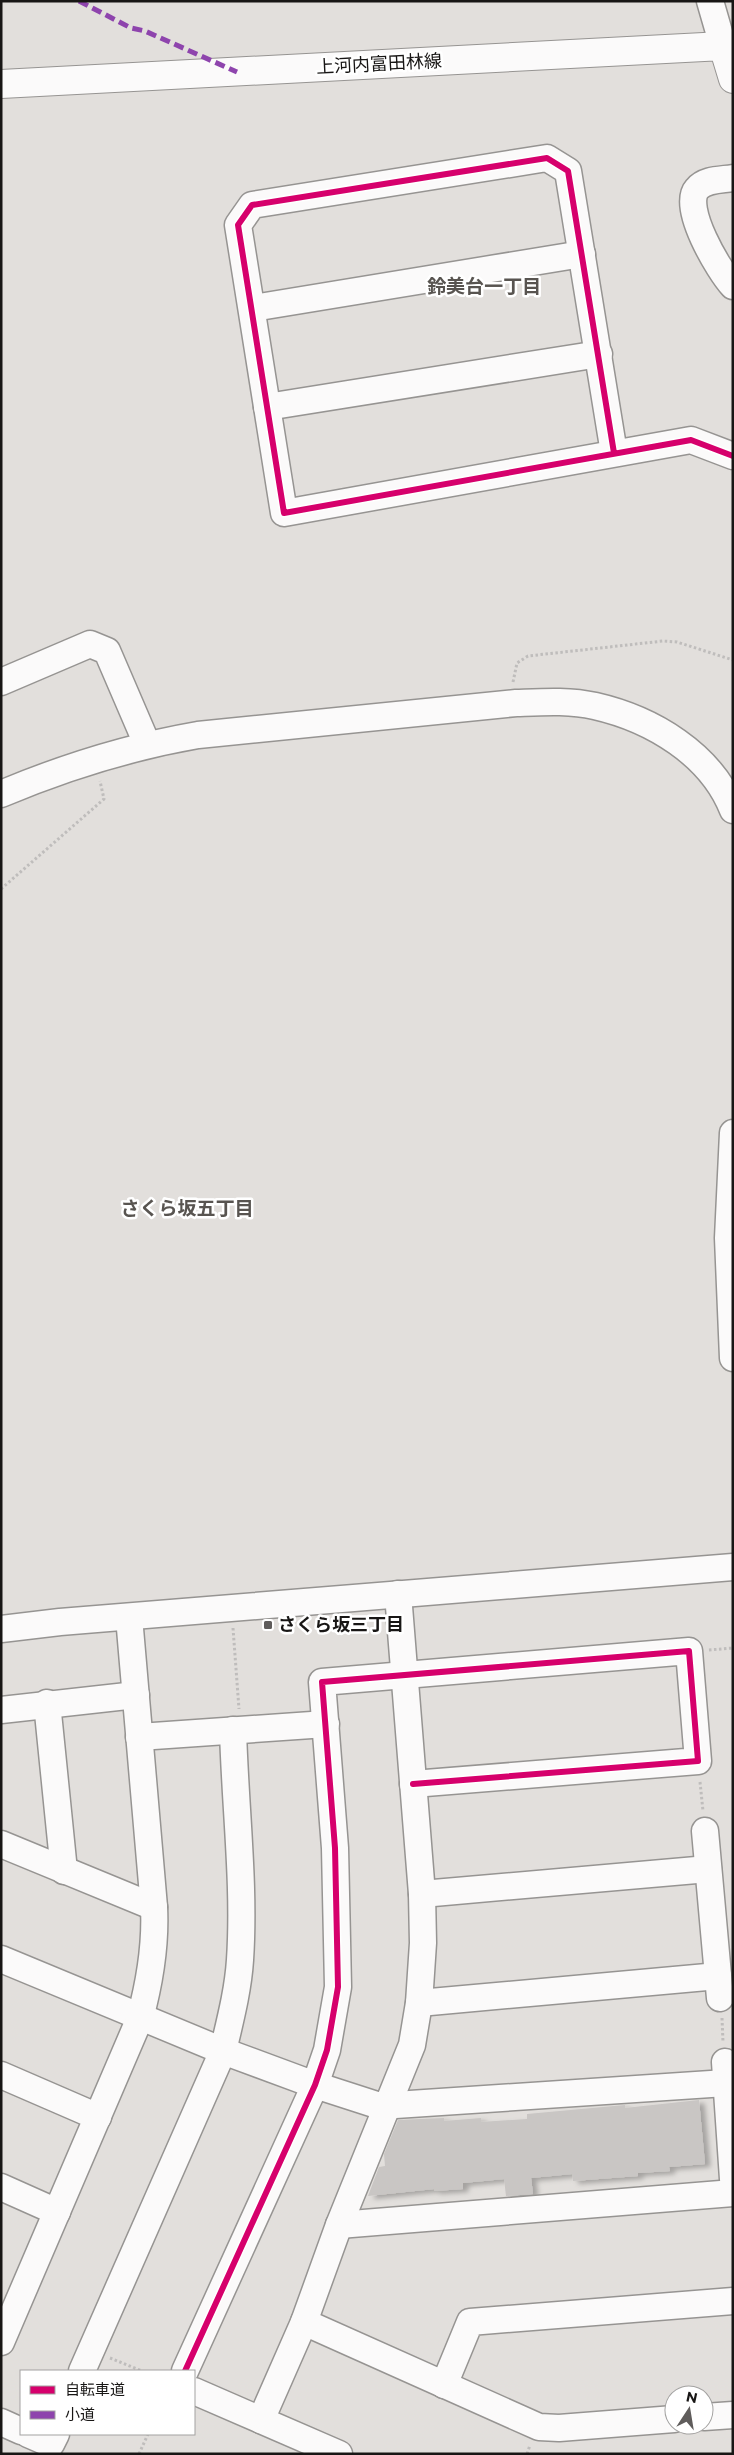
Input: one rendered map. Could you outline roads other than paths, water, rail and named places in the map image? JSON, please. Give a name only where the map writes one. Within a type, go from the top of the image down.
[{"type":"main road","points":[[723,46],[733,79]]},
{"type":"main road","name":"上河内富田林線","points":[[1,84],[723,46]]},
{"type":"street","points":[[710,1],[723,46]]},
{"type":"street","points":[[614,453],[568,171],[547,158],[252,205],[238,225],[253,308],[284,513],[691,440],[733,456]]},
{"type":"street","points":[[733,178],[708,181],[696,189],[692,198],[692,209],[719,269],[733,286]]},
{"type":"street","points":[[253,308],[582,254]]},
{"type":"street","points":[[267,407],[599,354]]},
{"type":"street","points":[[1,682],[90,644],[107,651],[147,744]]},
{"type":"street","points":[[1,794],[94,759],[147,744],[198,735],[516,703],[556,701],[594,706],[631,717],[659,730],[686,748],[712,774],[733,810]]},
{"type":"street","points":[[733,1132],[728,1238],[733,1358]]},
{"type":"street","points":[[1,1629],[398,1594],[733,1568]]},
{"type":"street","points":[[261,2420],[304,2322],[339,2225],[412,2045],[419,2003],[423,1943],[422,1894],[398,1594]]},
{"type":"street","points":[[1,2342],[8,2305],[57,2212],[140,2018],[148,1989],[156,1937],[129,1617]]},
{"type":"street","points":[[185,2370],[315,2085],[327,2050],[338,1986],[335,1848],[322,1682],[689,1651],[698,1761],[413,1784]]},
{"type":"street","points":[[1,1710],[47,1703],[136,1695]]},
{"type":"street","points":[[47,1703],[64,1870]]},
{"type":"street","points":[[139,1737],[326,1724]]},
{"type":"street","points":[[87,2360],[223,2051],[233,2010],[240,1960],[236,1730]]},
{"type":"street","points":[[419,2003],[719,1987],[705,1831]]},
{"type":"street","points":[[1,1844],[154,1908]]},
{"type":"street","points":[[422,1894],[708,1869]]},
{"type":"street","points":[[1,1959],[223,2051],[315,2085],[380,2106],[726,2073],[733,2179]]},
{"type":"street","points":[[1,2075],[98,2117]]},
{"type":"street","points":[[1,2187],[57,2212]]},
{"type":"street","points":[[339,2225],[733,2193]]},
{"type":"street","points":[[444,2385],[470,2322],[733,2301]]},
{"type":"street","points":[[304,2322],[539,2426],[559,2428],[664,2421]]},
{"type":"street","points":[[195,2391],[339,2454]]},
{"type":"street","points":[[714,2416],[733,2415]]},
{"type":"street","points":[[1,2422],[20,2431]]},
{"type":"street","points":[[30,2435],[51,2444],[56,2435]]},
{"type":"place","name":"さくら坂三丁目","points":[[268,1625]]},
{"type":"district","name":"鈴美台一丁目","points":[[484,286]]},
{"type":"district","name":"さくら坂五丁目","points":[[187,1208]]}]
